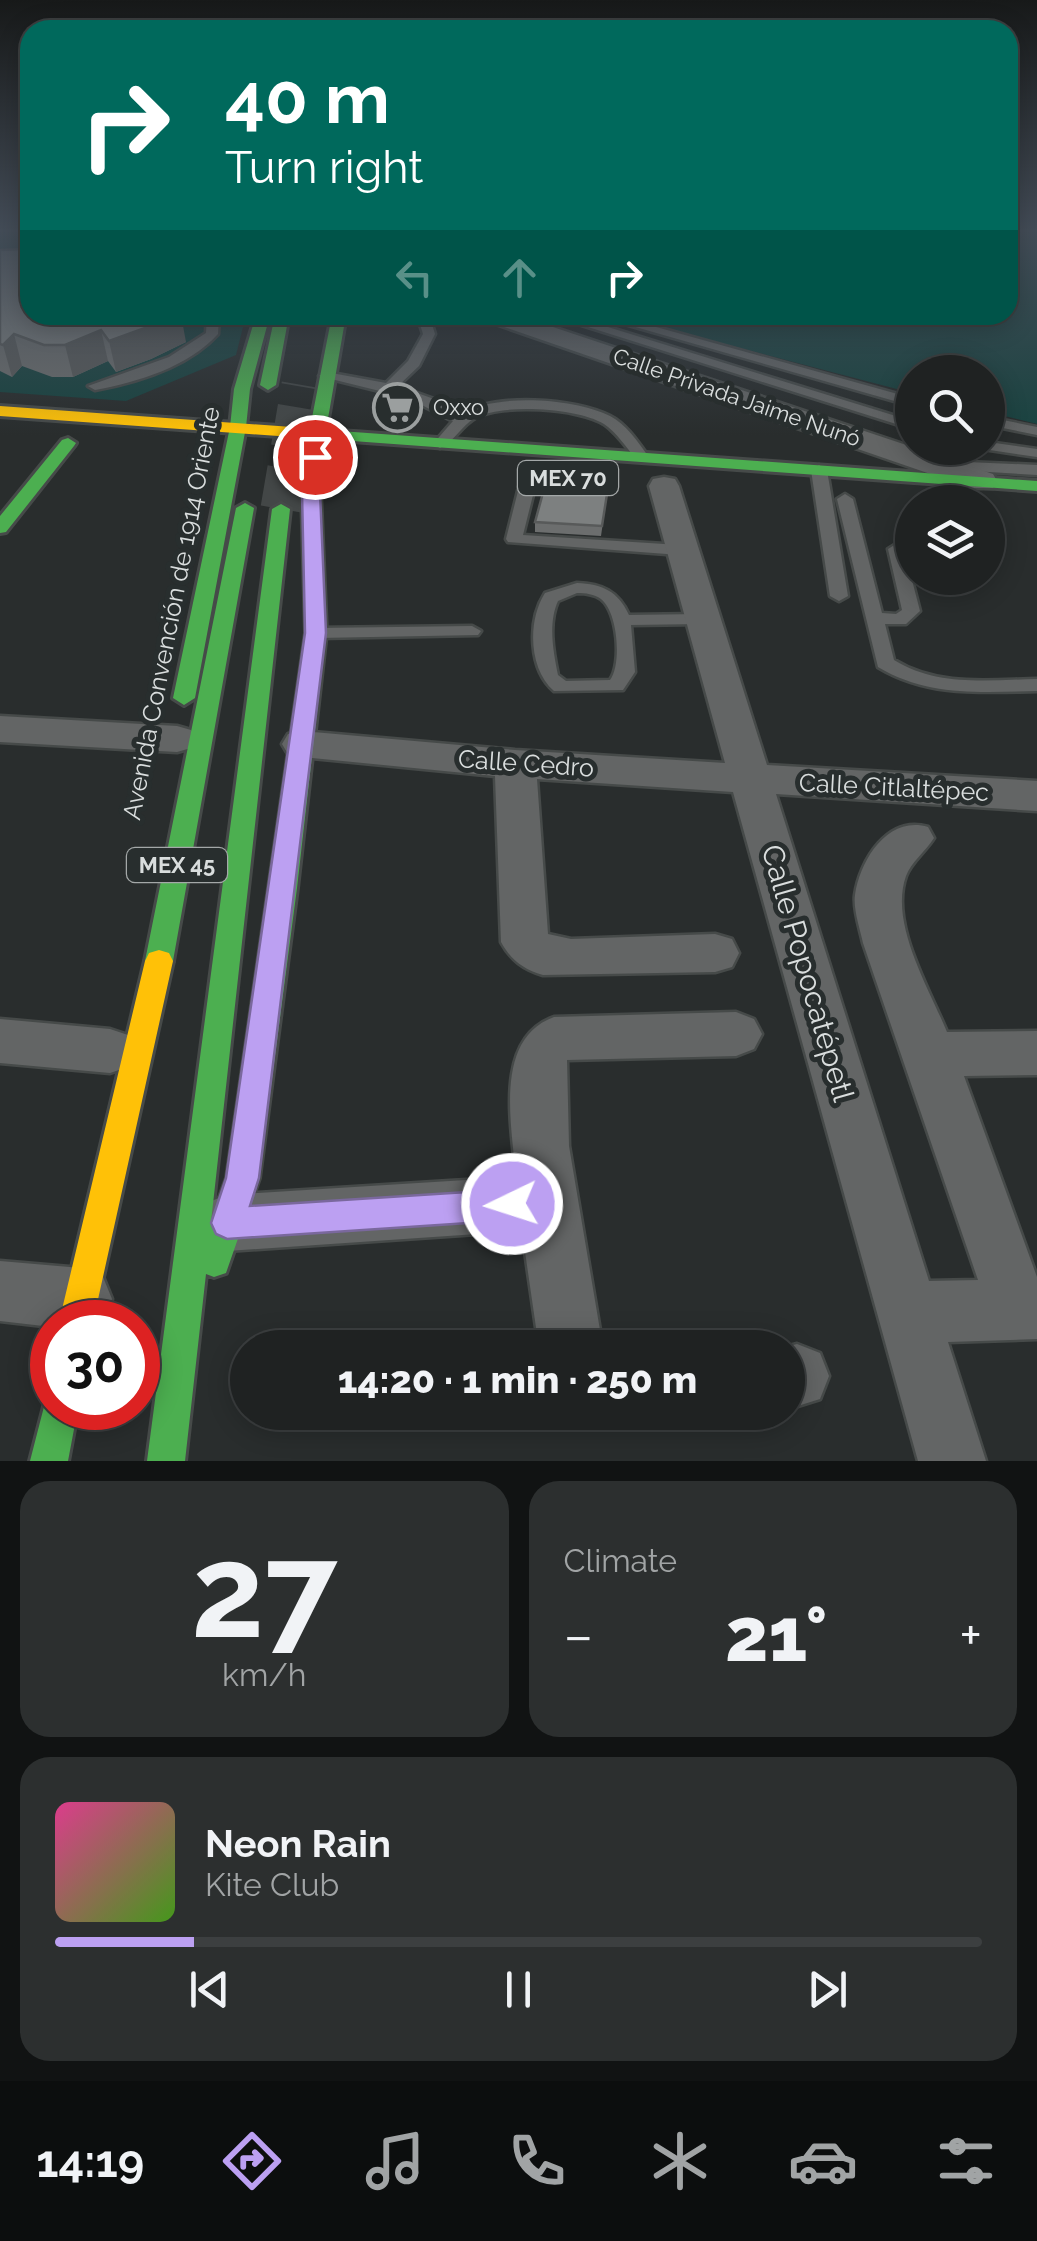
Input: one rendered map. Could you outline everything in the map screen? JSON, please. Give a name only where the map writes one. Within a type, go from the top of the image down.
[{"type":"main road","name":"Avenida Convención de 1914 Oriente","points":[[175,749],[238,427],[241,394],[260,325]]},
{"type":"main road","points":[[268,385],[280,325]]},
{"type":"main road","points":[[182,1326],[215,1259],[242,1178],[316,633],[311,492],[320,402],[337,325]]},
{"type":"main road","points":[[302,385],[311,332]]},
{"type":"main road","points":[[124,419],[241,394],[246,405],[274,413],[308,408],[320,402]]},
{"type":"main road","name":"MEX 70","points":[[2,410],[238,427],[316,446],[354,460]]},
{"type":"main road","points":[[0,495],[67,442],[0,528]]},
{"type":"main road","name":"MEX 70","points":[[195,448],[316,446],[658,478],[820,470],[1037,486]]},
{"type":"main road","points":[[280,480],[311,492]]},
{"type":"main road","points":[[222,494],[248,484]]},
{"type":"main road","points":[[811,496],[854,499]]},
{"type":"main road","name":"MEX 45","points":[[81,1300],[153,993],[245,508]]},
{"type":"main road","name":"MEX 45","points":[[166,1461],[281,509]]},
{"type":"main road","points":[[98,1219],[112,1041]]},
{"type":"main road","points":[[49,1461],[55,1430]]},
{"type":"street","name":"Calle Privada Jaime Nunó","points":[[523,325],[895,446]]},
{"type":"street","name":"Calle Privada Jaime Nunó","points":[[939,466],[982,481]]},
{"type":"street","name":"Calle Popocatépetl","points":[[658,478],[952,1461]]},
{"type":"street","points":[[0,729],[175,749]]},
{"type":"street","name":"Calle Cedro","points":[[302,744],[515,764],[750,779]]},
{"type":"street","points":[[515,764],[524,942],[544,956],[571,958],[716,953]]},
{"type":"street","name":"Calle Citlaltépec","points":[[750,779],[1037,796]]},
{"type":"street","points":[[908,1313],[1027,1308],[887,943],[878,898],[887,864],[912,838]]},
{"type":"street","points":[[566,1330],[547,1202],[539,1075],[543,1051],[554,1039],[736,1034]]},
{"type":"street","points":[[0,1041],[112,1041]]},
{"type":"street","points":[[930,1054],[1037,1053]]},
{"type":"street","points":[[227,1223],[547,1202]]},
{"type":"street","points":[[0,1292],[33,1300]]},
{"type":"lane","points":[[95,386],[122,382],[201,346],[212,334],[212,325]]},
{"type":"lane","points":[[391,385],[414,363],[429,334],[426,325]]},
{"type":"lane","points":[[588,325],[895,420]]},
{"type":"lane","points":[[637,325],[895,397]]},
{"type":"lane","points":[[326,376],[391,385],[432,400],[462,420]]},
{"type":"lane","points":[[441,460],[462,420],[477,410],[498,406],[580,410],[607,419],[658,478]]},
{"type":"lane","points":[[1005,424],[1037,431]]},
{"type":"lane","points":[[1005,449],[1037,454]]},
{"type":"lane","points":[[939,466],[1037,470]]},
{"type":"lane","points":[[820,470],[811,496],[839,596]]},
{"type":"lane","points":[[530,475],[514,538],[680,550]]},
{"type":"lane","points":[[854,499],[885,663],[908,680],[939,685],[1037,684]]},
{"type":"lane","points":[[570,589],[597,590],[613,599],[622,620],[626,672],[616,686],[561,687],[549,677],[546,606],[554,594],[570,589]]},
{"type":"lane","points":[[874,618],[900,620],[911,610],[907,595]]},
{"type":"lane","points":[[622,620],[701,619]]},
{"type":"lane","points":[[316,633],[472,631]]},
{"type":"shaded area","points":[[0,299],[20,299],[20,325],[244,325],[236,355],[126,401],[0,392]]},
{"type":"shaded area","points":[[1018,299],[1037,299],[1037,424],[1005,416],[1005,355],[895,355],[895,389],[652,325],[1018,325]]},
{"type":"building","points":[[0,299],[20,299],[20,325],[151,325],[109,341],[101,330],[65,345],[44,345],[14,334],[0,344]]},
{"type":"building","points":[[544,489],[607,494],[602,526],[535,522]]},
{"type":"tunnel","points":[[281,509],[302,385]]},
{"type":"traffic: fast","points":[[184,698],[238,427],[242,389],[260,325]]},
{"type":"traffic: fast","points":[[268,385],[280,325]]},
{"type":"traffic: fast","points":[[214,1261],[243,1178],[284,888],[316,633],[311,492],[321,402],[337,325]]},
{"type":"traffic: fast","points":[[306,433],[1037,486]]},
{"type":"traffic: fast","points":[[0,528],[68,443]]},
{"type":"traffic: fast","points":[[159,961],[245,508]]},
{"type":"traffic: fast","points":[[166,1461],[281,509]]},
{"type":"traffic: fast","points":[[49,1461],[55,1430]]},
{"type":"traffic: slow","points":[[0,411],[306,433]]},
{"type":"traffic: slow","points":[[81,1300],[159,961]]},
{"type":"place","name":"Oxxo","points":[[398,407]]},
{"type":"route","points":[[315,457],[311,492],[316,633],[242,1178],[227,1223],[512,1204]]}]
